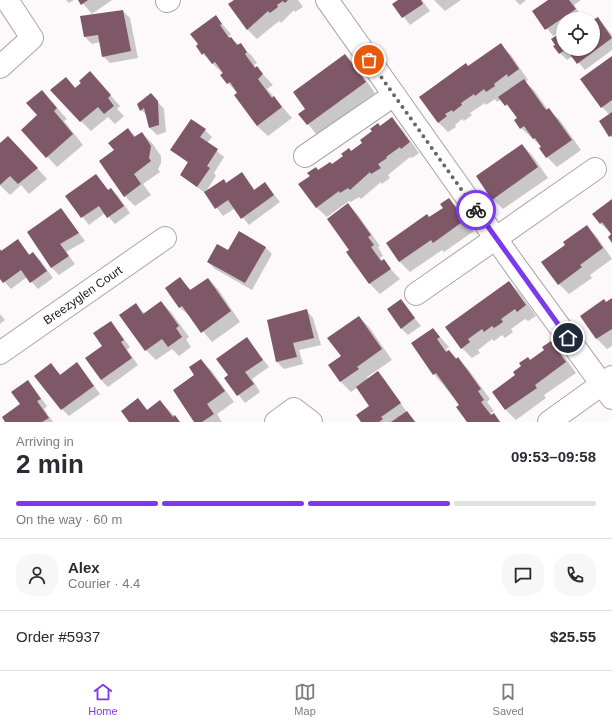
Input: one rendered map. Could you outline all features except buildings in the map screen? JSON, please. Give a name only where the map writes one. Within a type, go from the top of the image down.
[{"type":"street","points":[[0,67],[32,38],[7,0]]},
{"type":"street","points":[[327,0],[496,238],[609,387],[549,422]]},
{"type":"street","points":[[305,156],[394,95]]},
{"type":"street","points":[[416,294],[595,169]]},
{"type":"street","name":"Breezyglen Court","points":[[0,353],[165,238]]},
{"type":"street","points":[[276,422],[294,409],[311,422]]},
{"type":"way so far","points":[[369,60],[476,210]]},
{"type":"route","points":[[476,210],[568,338]]}]
